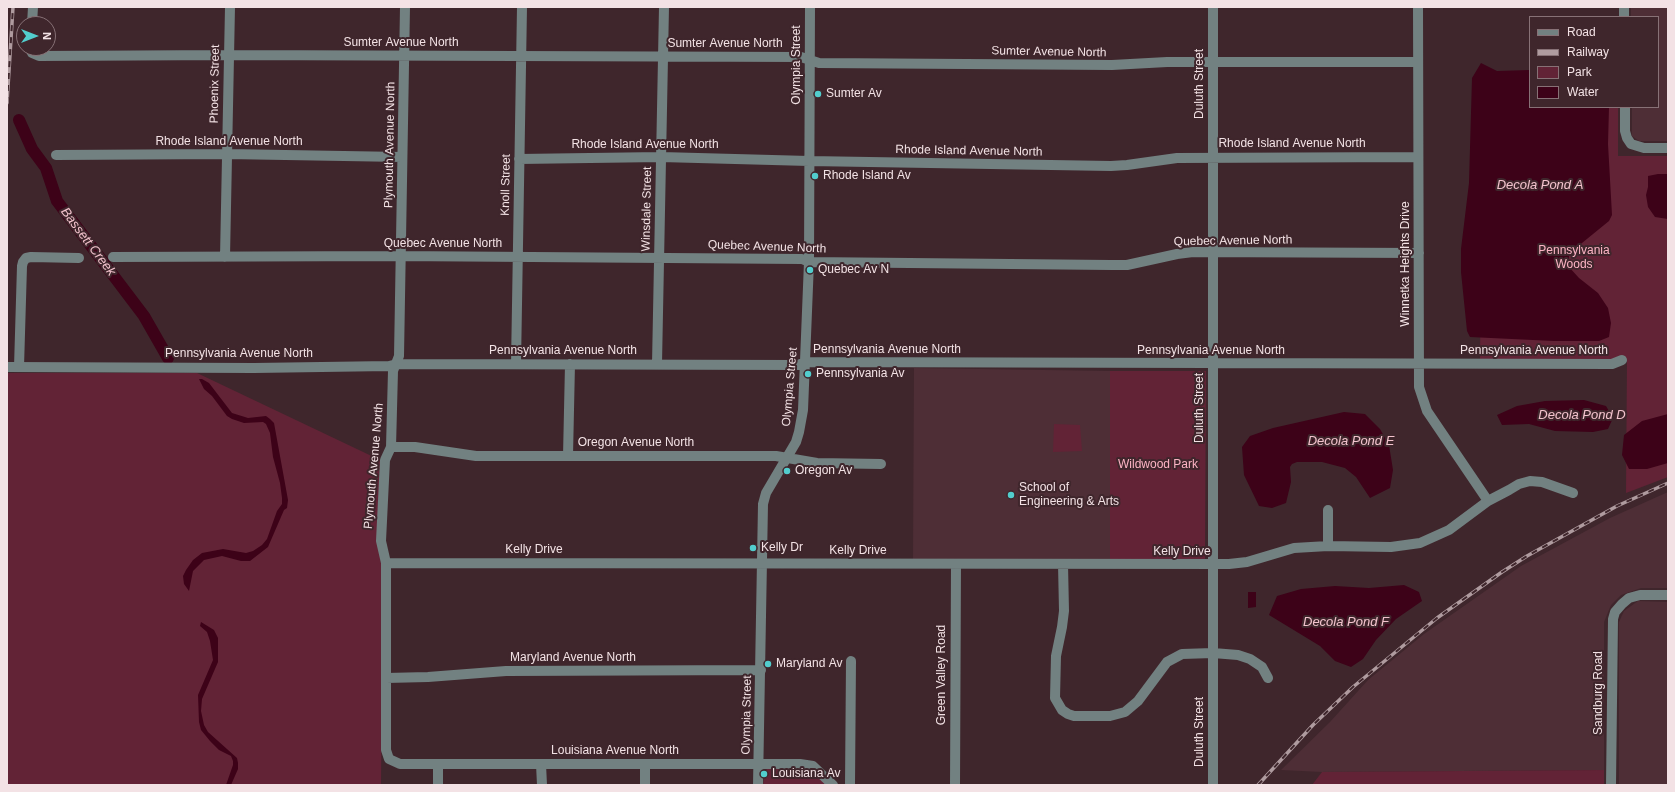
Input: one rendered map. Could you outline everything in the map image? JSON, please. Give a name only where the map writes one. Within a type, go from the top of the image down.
[{"type":"street","name":"Phoenix Street","points":[[225,257],[230,7]]},
{"type":"street","name":"Plymouth Avenue North","points":[[389,759],[386,750],[386,563],[381,541],[386,460],[391,447],[393,371],[399,356],[405,7]]},
{"type":"street","name":"Knoll Street","points":[[516,364],[522,7]]},
{"type":"street","name":"Winsdale Street","points":[[657,364],[664,7]]},
{"type":"street","name":"Olympia Street","points":[[758,785],[763,504],[766,492],[796,442],[803,410],[809,262],[810,7]]},
{"type":"street","name":"Duluth Street","points":[[1213,7],[1213,785]]},
{"type":"street","name":"Winnetka Heights Drive","points":[[1418,7],[1420,388],[1427,410],[1488,501]]},
{"type":"street","name":"Sumter Avenue North","points":[[56,56],[802,57],[818,63],[1104,65],[1213,62],[1418,62]]},
{"type":"street","points":[[1625,108],[1625,131],[1631,144],[1638,148],[1668,148]]},
{"type":"street","name":"Rhode Island Avenue North","points":[[56,155],[227,154],[402,156]]},
{"type":"street","name":"Rhode Island Avenue North","points":[[519,159],[661,157],[1112,166],[1177,158],[1213,157],[1418,158]]},
{"type":"street","name":"Quebec Avenue North","points":[[113,257],[802,259],[809,262],[1127,265],[1177,254],[1419,253]]},
{"type":"street","points":[[19,367],[22,266],[26,258],[79,258]]},
{"type":"street","name":"Pennsylvania Avenue North","points":[[7,367],[254,368],[389,366],[397,364],[798,365],[806,362],[1419,365],[1612,364],[1622,360]]},
{"type":"street","points":[[568,456],[570,364]]},
{"type":"street","name":"Oregon Avenue North","points":[[391,447],[415,447],[476,456],[776,456],[816,464],[881,464]]},
{"type":"street","name":"Kelly Drive","points":[[386,563],[1214,565],[1247,562],[1294,548],[1328,546],[1391,547],[1420,543],[1448,530],[1488,501],[1519,484],[1530,481],[1542,482],[1573,493]]},
{"type":"street","points":[[1328,510],[1328,546]]},
{"type":"street","name":"Green Valley Road","points":[[955,785],[956,564]]},
{"type":"street","points":[[1063,564],[1064,611],[1055,664],[1055,698],[1062,710],[1068,714],[1074,716],[1110,716],[1125,712],[1138,701],[1161,668],[1170,660],[1182,654],[1213,653],[1238,655],[1250,659],[1262,667],[1268,678]]},
{"type":"street","name":"Sandburg Road","points":[[1611,785],[1612,628],[1615,612],[1622,604],[1635,596],[1668,595]]},
{"type":"street","points":[[850,785],[851,661]]},
{"type":"street","name":"Maryland Avenue North","points":[[386,678],[428,677],[506,671],[761,670]]},
{"type":"street","name":"Louisiana Avenue North","points":[[389,759],[400,764],[800,764],[813,766],[833,785]]},
{"type":"street","points":[[438,764],[438,785]]},
{"type":"street","points":[[542,764],[542,785]]},
{"type":"street","points":[[645,764],[645,785]]},
{"type":"shaded area","points":[[1631,7],[1668,7],[1668,141],[1639,141],[1632,136],[1632,108],[1659,108],[1659,16],[1631,16]]},
{"type":"shaded area","points":[[914,368],[1110,371],[1110,559],[913,559]]},
{"type":"shaded area","points":[[1668,492],[1668,588],[1641,588],[1621,595],[1611,605],[1604,622],[1604,770],[1322,772],[1281,770],[1330,722],[1368,680],[1424,634],[1521,566],[1610,518]]},
{"type":"shaded area","points":[[1638,601],[1668,602],[1668,785],[1619,785],[1619,622],[1624,611]]},
{"type":"green space","name":"Pennsylvania Woods","points":[[1483,77],[1529,106],[1529,108],[1618,108],[1618,156],[1668,156],[1668,477],[1626,493],[1627,359],[1480,359]]},
{"type":"green space","name":"Wildwood Park","points":[[1110,371],[1206,371],[1205,560],[1110,559]]},
{"type":"green space","points":[[7,373],[197,373],[380,460],[378,538],[383,581],[381,785],[7,785]]},
{"type":"green space","points":[[1054,424],[1080,425],[1082,451],[1053,452]]},
{"type":"green space","points":[[768,768],[805,768],[811,770],[827,785],[763,785],[765,771]]},
{"type":"green space","points":[[1604,770],[1604,785],[1312,785],[1322,772]]},
{"type":"water","name":"Decola Pond A","points":[[1481,63],[1497,71],[1529,70],[1529,108],[1609,108],[1608,144],[1612,215],[1609,221],[1582,243],[1569,256],[1569,267],[1579,278],[1598,293],[1608,308],[1611,323],[1609,337],[1599,341],[1554,341],[1470,337],[1467,331],[1461,272],[1461,249],[1469,183],[1472,78]]},
{"type":"water","points":[[1668,174],[1668,219],[1655,217],[1648,207],[1646,195],[1648,176]]},
{"type":"water","points":[[199,379],[209,383],[232,413],[248,418],[266,416],[274,423],[288,500],[287,508],[284,510],[268,547],[250,561],[241,561],[222,556],[204,560],[193,571],[189,591],[184,584],[183,576],[193,560],[202,553],[223,549],[246,553],[253,551],[262,545],[267,539],[277,511],[282,504],[280,483],[273,457],[270,433],[266,424],[263,422],[244,423],[227,416],[212,396],[204,389]]},
{"type":"water","name":"Decola Pond D","points":[[1584,400],[1606,406],[1613,418],[1608,429],[1593,432],[1555,431],[1529,424],[1502,425],[1497,415],[1517,406],[1545,401]]},
{"type":"water","name":"Decola Pond E","points":[[1344,412],[1365,414],[1380,429],[1389,445],[1393,470],[1390,488],[1370,498],[1356,477],[1345,468],[1322,462],[1297,462],[1292,464],[1290,467],[1291,482],[1286,503],[1272,508],[1259,506],[1244,475],[1242,447],[1250,436],[1273,428]]},
{"type":"water","points":[[1668,414],[1668,463],[1647,469],[1629,469],[1622,455],[1624,435],[1642,421]]},
{"type":"water","name":"Decola Pond F","points":[[1404,585],[1419,592],[1422,601],[1396,619],[1376,640],[1363,659],[1351,667],[1335,661],[1320,646],[1269,615],[1277,596],[1301,589],[1335,586],[1369,588]]},
{"type":"water","points":[[1248,592],[1256,592],[1256,607],[1248,608]]},
{"type":"water","points":[[201,622],[214,630],[218,638],[218,662],[202,699],[201,711],[204,725],[208,732],[237,758],[238,769],[231,785],[226,785],[233,765],[231,756],[219,750],[210,741],[201,730],[199,722],[198,695],[213,660],[210,641],[207,632],[200,626]]},
{"type":"waterway","name":"Bassett Creek","points":[[19,120],[32,149],[46,168],[57,201],[144,316],[168,358]]},
{"type":"railway","points":[[7,103],[13,7]]},
{"type":"railway","points":[[1258,785],[1313,725],[1353,687],[1437,618],[1527,556],[1617,506],[1668,483]]},
{"type":"place","name":"Sumter Av","points":[[818,94]]},
{"type":"place","name":"Rhode Island Av","points":[[815,176]]},
{"type":"place","name":"Quebec Av N","points":[[810,270]]},
{"type":"place","name":"Pennsylvania Av","points":[[808,374]]},
{"type":"place","name":"Oregon Av","points":[[787,471]]},
{"type":"place","name":"School of Engineering & Arts","points":[[1011,495]]},
{"type":"place","name":"Kelly Dr","points":[[753,548]]},
{"type":"place","name":"Maryland Av","points":[[768,664]]},
{"type":"place","name":"Louisiana Av","points":[[764,774]]}]
